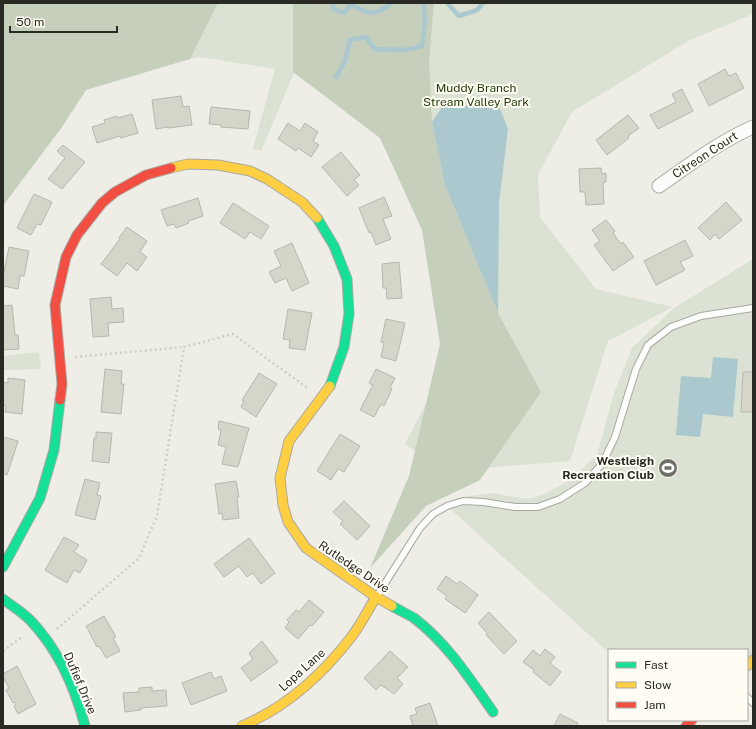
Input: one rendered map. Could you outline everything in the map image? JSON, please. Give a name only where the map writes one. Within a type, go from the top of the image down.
[{"type":"street","name":"Citreon Court","points":[[659,186],[708,152],[753,127]]},
{"type":"street","name":"Rutledge Drive","points":[[3,567],[40,498],[54,450],[62,384],[55,305],[66,257],[77,235],[102,203],[115,192],[146,174],[188,164],[218,165],[250,171],[267,179],[302,202],[317,218],[334,246],[347,279],[349,314],[344,347],[330,385],[289,441],[280,478],[283,505],[288,522],[306,548],[376,597],[413,618],[437,639],[466,673],[493,712]]},
{"type":"street","name":"Lopa Lane","points":[[251,724],[293,697],[326,668],[353,635],[376,597]]},
{"type":"street","name":"Dufief Drive","points":[[3,599],[36,627],[60,660],[80,708],[85,726]]},
{"type":"lane","points":[[376,597],[420,528],[433,514],[447,506],[463,501],[483,502],[514,507],[538,507],[560,499],[585,483],[602,464],[615,437],[636,369],[648,345],[671,326],[701,316],[753,308]]},
{"type":"path","points":[[60,358],[184,347],[232,334],[312,391],[319,400]]},
{"type":"path","points":[[43,637],[56,630],[139,558],[157,516],[184,347]]},
{"type":"path","points":[[3,652],[36,627]]},
{"type":"green space","name":"Muddy Branch Stream Valley Park","points":[[3,3],[753,3],[753,14],[690,40],[572,112],[538,175],[540,217],[596,289],[673,307],[608,341],[570,461],[445,471],[405,444],[451,355],[452,255],[392,131],[294,73],[261,151],[253,148],[275,69],[201,57],[128,70]]},
{"type":"green space","points":[[3,3],[218,3],[190,59],[86,90],[62,127],[5,203],[3,208]]},
{"type":"green space","points":[[293,3],[434,3],[429,61],[432,122],[445,185],[498,313],[541,392],[480,480],[426,506],[370,568],[409,476],[440,344],[422,230],[380,138],[293,72]]},
{"type":"green space","name":"Westleigh Recreation Club","points":[[753,259],[753,660],[748,665],[748,649],[608,649],[608,652],[447,506],[457,498],[492,493],[526,499],[543,495],[570,480],[597,455],[614,393],[632,348],[674,308]]},
{"type":"green space","points":[[39,352],[41,369],[3,370],[3,356]]},
{"type":"water","points":[[498,104],[508,129],[499,203],[498,313],[445,185],[432,122],[442,107]]},
{"type":"water","points":[[713,357],[738,359],[733,417],[703,414],[700,437],[676,435],[681,376],[711,378]]},
{"type":"building","points":[[725,69],[729,76],[736,73],[744,88],[709,106],[698,84]]},
{"type":"building","points":[[682,89],[693,111],[658,129],[650,115],[676,102],[672,94]]},
{"type":"building","points":[[181,96],[183,107],[189,106],[192,125],[156,129],[152,100]]},
{"type":"building","points":[[211,107],[250,111],[248,129],[221,127],[221,125],[209,124]]},
{"type":"building","points":[[132,114],[138,133],[121,138],[120,136],[97,143],[92,127],[105,123],[104,120]]},
{"type":"building","points":[[628,115],[639,128],[607,155],[596,140]]},
{"type":"building","points":[[288,123],[300,131],[305,123],[318,132],[313,141],[319,145],[311,157],[298,148],[296,151],[278,139]]},
{"type":"building","points":[[63,145],[85,162],[62,189],[48,179],[65,158],[57,151]]},
{"type":"building","points":[[341,152],[360,175],[354,180],[359,185],[347,196],[322,167]]},
{"type":"building","points":[[601,168],[602,174],[606,173],[606,182],[603,183],[604,204],[586,205],[585,192],[580,192],[579,169]]},
{"type":"building","points":[[34,194],[52,202],[41,225],[37,224],[31,235],[17,228]]},
{"type":"building","points":[[384,197],[392,216],[383,219],[391,239],[376,245],[371,232],[369,233],[359,208]]},
{"type":"building","points":[[198,198],[203,216],[188,221],[189,223],[176,228],[174,224],[167,226],[161,210]]},
{"type":"building","points":[[726,202],[742,220],[719,239],[715,234],[710,240],[698,228]]},
{"type":"building","points":[[233,203],[269,226],[261,239],[250,232],[245,239],[220,223]]},
{"type":"building","points":[[606,220],[615,231],[613,233],[621,244],[623,242],[634,257],[613,271],[594,245],[600,241],[592,230]]},
{"type":"building","points":[[127,227],[147,241],[140,252],[147,257],[137,271],[127,263],[117,276],[101,264]]},
{"type":"building","points":[[685,240],[693,256],[680,262],[685,270],[656,285],[644,261]]},
{"type":"building","points":[[292,243],[309,283],[292,291],[286,278],[275,283],[269,272],[281,266],[274,251]]},
{"type":"building","points":[[9,247],[29,251],[24,276],[20,276],[18,289],[3,286],[3,277]]},
{"type":"building","points":[[399,262],[402,298],[387,299],[386,288],[383,288],[382,264]]},
{"type":"building","points":[[111,297],[112,309],[123,308],[124,322],[108,323],[109,336],[93,337],[90,299]]},
{"type":"building","points":[[12,305],[15,335],[18,335],[19,349],[3,350],[3,306]]},
{"type":"building","points":[[288,309],[312,313],[305,350],[289,348],[290,340],[283,339]]},
{"type":"building","points":[[386,319],[405,323],[396,361],[381,357],[384,343],[381,342]]},
{"type":"building","points":[[105,369],[122,371],[121,384],[124,384],[121,414],[101,412]]},
{"type":"building","points":[[376,369],[395,378],[390,388],[392,389],[384,406],[381,404],[374,417],[360,410],[373,385],[369,383]]},
{"type":"building","points":[[743,372],[753,372],[753,412],[741,412]]},
{"type":"building","points":[[259,373],[277,384],[256,417],[241,407],[244,401],[242,400]]},
{"type":"building","points":[[8,378],[25,380],[22,414],[5,412],[6,406],[3,405],[3,382],[8,383]]},
{"type":"building","points":[[219,421],[249,428],[238,467],[222,464],[226,447],[218,445],[221,430],[218,429]]},
{"type":"building","points":[[96,432],[112,433],[109,463],[92,461]]},
{"type":"building","points":[[340,434],[360,446],[344,472],[338,469],[331,480],[317,471]]},
{"type":"building","points":[[3,437],[18,441],[7,475],[3,474]]},
{"type":"building","points":[[85,479],[100,483],[97,495],[101,496],[95,520],[75,515]]},
{"type":"building","points":[[236,481],[239,497],[237,497],[239,518],[223,520],[222,513],[219,514],[215,484]]},
{"type":"building","points":[[344,501],[370,526],[357,540],[340,524],[343,521],[333,512]]},
{"type":"building","points":[[64,537],[79,545],[74,552],[87,560],[80,573],[74,570],[67,583],[45,570]]},
{"type":"building","points":[[249,538],[275,573],[261,584],[253,573],[247,577],[239,566],[224,577],[214,564]]},
{"type":"building","points":[[446,576],[457,584],[460,581],[478,595],[465,613],[445,599],[447,596],[437,589]]},
{"type":"building","points":[[309,600],[324,612],[298,639],[285,628],[289,622],[287,620],[296,610],[299,612]]},
{"type":"building","points":[[489,612],[517,641],[504,654],[486,635],[487,633],[478,623]]},
{"type":"building","points":[[104,616],[116,637],[113,638],[120,651],[106,658],[99,646],[97,647],[86,626]]},
{"type":"building","points":[[262,641],[278,662],[251,681],[241,668],[253,659],[249,653]]},
{"type":"building","points":[[545,649],[555,657],[550,663],[561,672],[550,686],[533,672],[534,670],[523,662],[533,650],[540,656]]},
{"type":"building","points":[[390,651],[408,667],[397,678],[403,684],[394,694],[381,685],[376,690],[364,678]]},
{"type":"building","points":[[17,666],[36,704],[18,714],[14,706],[16,704],[15,702],[13,703],[6,690],[9,688],[3,677],[3,674]]},
{"type":"building","points":[[211,672],[214,679],[221,676],[227,691],[191,705],[182,683]]},
{"type":"building","points":[[152,687],[152,691],[166,690],[167,706],[141,708],[141,710],[125,712],[123,693],[139,692],[139,688]]},
{"type":"building","points":[[430,703],[438,726],[413,726],[410,716],[417,714],[415,708]]},
{"type":"building","points":[[560,714],[578,723],[577,726],[554,726]]},
{"type":"waterway","points":[[332,3],[333,9],[344,13],[351,4],[366,12],[376,12],[391,3]]},
{"type":"waterway","points":[[336,77],[345,61],[350,40],[365,37],[375,49],[406,50],[422,46],[425,23],[424,3]]},
{"type":"waterway","points":[[447,3],[459,16],[477,10],[483,3]]},
{"type":"traffic: fast","points":[[317,218],[334,246],[347,279],[349,314],[344,347],[330,386]]},
{"type":"traffic: fast","points":[[3,567],[40,498],[54,450],[60,400]]},
{"type":"traffic: fast","points":[[3,599],[30,620],[49,643],[71,683],[85,726]]},
{"type":"traffic: fast","points":[[392,606],[414,618],[437,639],[457,662],[493,712]]},
{"type":"traffic: slow","points":[[171,168],[188,164],[218,165],[250,171],[267,179],[302,202],[317,218]]},
{"type":"traffic: slow","points":[[330,386],[289,441],[280,478],[283,505],[288,522],[306,548],[376,597],[392,606]]},
{"type":"traffic: slow","points":[[242,726],[289,699],[316,676],[352,636],[376,597]]},
{"type":"traffic: slow","points":[[748,665],[753,660]]},
{"type":"traffic: jam","points":[[60,400],[62,384],[55,305],[66,257],[77,235],[102,203],[115,192],[146,175],[171,168]]},
{"type":"traffic: jam","points":[[686,726],[691,721]]},
{"type":"place","name":"Westleigh Recreation Club","points":[[668,468]]}]
